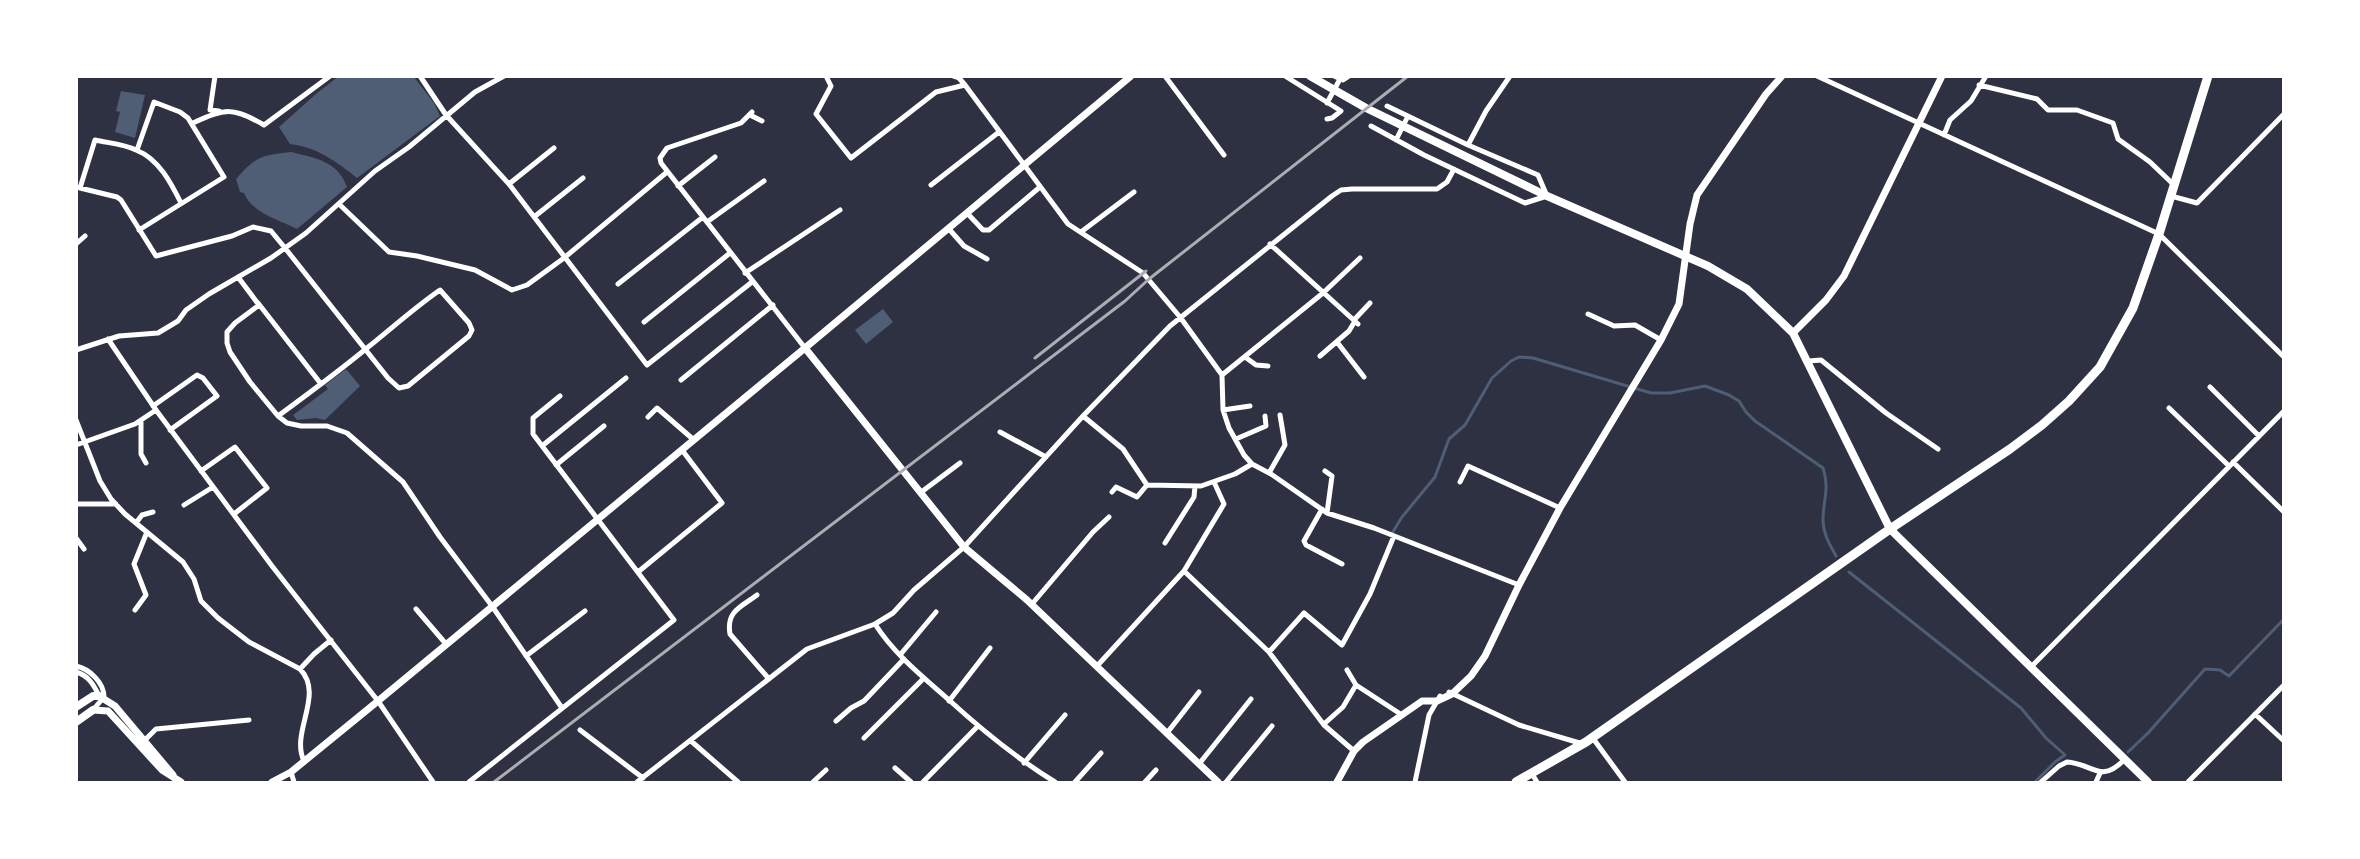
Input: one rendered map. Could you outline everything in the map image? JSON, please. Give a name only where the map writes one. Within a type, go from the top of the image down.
[{"type":"highway","points":[[1516,783],[1535,778],[2042,425],[2086,384],[2100,367],[2121,332],[2142,284],[2208,76]]},
{"type":"main road","points":[[1310,76],[1357,103],[1547,196],[1732,278],[1762,303],[1793,333],[1809,361],[1890,529],[2148,783]]},
{"type":"main road","points":[[76,707],[93,696],[101,697]]},
{"type":"main road","points":[[76,722],[93,710]]},
{"type":"street","points":[[215,76],[210,110],[227,111]]},
{"type":"street","points":[[193,123],[211,115],[232,110],[264,125],[330,76]]},
{"type":"street","points":[[420,76],[446,115],[509,184],[647,365],[752,282]]},
{"type":"street","points":[[76,350],[118,336],[158,333],[178,321],[186,310],[209,294],[306,233],[375,171],[475,92],[504,76]]},
{"type":"street","points":[[826,76],[831,86],[816,114],[851,158],[936,92],[964,81]]},
{"type":"street","points":[[953,76],[964,81],[1068,224],[1143,273],[1180,317],[1222,375],[1223,410],[1236,439],[1252,464],[1269,472],[1324,511],[1519,585]]},
{"type":"street","points":[[272,783],[291,772],[599,520],[1131,76]]},
{"type":"street","points":[[1165,76],[1224,155]]},
{"type":"street","points":[[1285,76],[1341,111],[1327,119]]},
{"type":"street","points":[[1327,103],[1337,78],[1343,80],[1349,76]]},
{"type":"street","points":[[1468,145],[1486,111],[1510,76]]},
{"type":"street","points":[[1337,783],[1354,751],[1422,701],[1438,699],[1450,693],[1471,676],[1485,656],[1560,508],[1636,382],[1679,304],[1690,224],[1698,195],[1766,93],[1782,76]]},
{"type":"street","points":[[1818,76],[2159,234],[2283,357]]},
{"type":"street","points":[[1793,333],[1826,300],[1844,276],[1942,76]]},
{"type":"street","points":[[1944,135],[1950,120],[1971,101],[1986,76]]},
{"type":"street","points":[[1979,85],[2037,99],[2048,110],[2077,110],[2113,123],[2118,139],[2150,162],[2174,185]]},
{"type":"street","points":[[137,150],[154,102],[180,112],[193,123],[224,177],[139,230]]},
{"type":"street","points":[[1371,126],[1454,170],[1525,203],[1547,196],[1538,175],[1468,145],[1387,106]]},
{"type":"street","points":[[762,121],[751,113],[741,123],[668,148],[660,158],[661,163],[752,282],[773,305],[964,548],[1032,604],[1218,783]]},
{"type":"street","points":[[2171,195],[2197,203],[2283,114]]},
{"type":"street","points":[[1396,140],[1408,116]]},
{"type":"street","points":[[931,185],[999,132]]},
{"type":"street","points":[[182,203],[164,173],[153,160],[137,150],[95,140],[80,188],[117,197],[156,256],[232,236],[252,227],[271,231],[285,248],[365,350],[393,385],[404,388],[469,336],[472,330],[470,323],[440,290],[365,350],[278,416]]},
{"type":"street","points":[[509,184],[554,148]]},
{"type":"street","points":[[678,186],[715,157]]},
{"type":"street","points":[[637,783],[807,650],[875,624],[893,613],[914,590],[964,548],[1083,416],[1180,317],[1341,190],[1437,189],[1447,182],[1454,170]]},
{"type":"street","points":[[339,204],[388,252],[417,256],[475,270],[512,290],[527,285],[564,258],[667,172]]},
{"type":"street","points":[[534,217],[583,178]]},
{"type":"street","points":[[618,284],[705,220],[764,181]]},
{"type":"street","points":[[967,213],[983,230],[989,230],[1040,187]]},
{"type":"street","points":[[1081,232],[1134,192]]},
{"type":"street","points":[[745,273],[840,210]]},
{"type":"street","points":[[949,229],[963,246],[987,259]]},
{"type":"street","points":[[76,244],[85,236]]},
{"type":"street","points":[[1270,244],[1356,322]]},
{"type":"street","points":[[644,322],[730,253]]},
{"type":"street","points":[[1222,375],[1323,293],[1360,258]]},
{"type":"street","points":[[238,277],[321,384]]},
{"type":"street","points":[[258,303],[227,332],[230,351],[250,382],[278,416],[294,425],[327,426],[347,434],[403,482],[562,708]]},
{"type":"street","points":[[1320,356],[1349,331],[1370,303]]},
{"type":"street","points":[[681,380],[773,305]]},
{"type":"street","points":[[1588,314],[1614,326],[1635,325],[1660,340]]},
{"type":"street","points":[[108,339],[170,430],[378,701],[433,783]]},
{"type":"street","points":[[1337,342],[1364,377]]},
{"type":"street","points":[[1245,357],[1256,365],[1268,366]]},
{"type":"street","points":[[1809,361],[1821,360],[1886,413],[1938,449]]},
{"type":"street","points":[[76,445],[141,420],[197,375],[203,378],[218,396],[170,430]]},
{"type":"street","points":[[542,446],[626,378]]},
{"type":"street","points":[[2210,387],[2259,436]]},
{"type":"street","points":[[469,783],[674,620],[533,434],[534,418],[560,396]]},
{"type":"street","points":[[1223,410],[1250,406]]},
{"type":"street","points":[[648,417],[657,408],[694,440]]},
{"type":"street","points":[[2169,408],[2283,512]]},
{"type":"street","points":[[2030,668],[2283,411]]},
{"type":"street","points":[[1269,472],[1285,446],[1280,415]]},
{"type":"street","points":[[1083,416],[1123,449],[1147,484]]},
{"type":"street","points":[[1236,439],[1266,426],[1265,416]]},
{"type":"street","points":[[76,420],[100,481],[116,504],[183,562],[194,579],[201,601],[249,642],[300,669],[307,676],[310,691],[299,751],[304,761]]},
{"type":"street","points":[[141,420],[141,454],[146,463]]},
{"type":"street","points":[[556,465],[604,426]]},
{"type":"street","points":[[1000,432],[1046,457]]},
{"type":"street","points":[[201,471],[235,447],[267,488],[234,514]]},
{"type":"street","points":[[638,572],[722,503],[682,450]]},
{"type":"street","points":[[920,493],[960,463]]},
{"type":"street","points":[[1147,484],[1195,486],[1235,474],[1252,464]]},
{"type":"street","points":[[1460,482],[1468,466],[1560,508]]},
{"type":"street","points":[[1325,471],[1332,476],[1324,511],[1304,541],[1342,564]]},
{"type":"street","points":[[1097,666],[1184,571],[1224,504],[1214,482]]},
{"type":"street","points":[[1112,492],[1116,487],[1137,498],[1147,484]]},
{"type":"street","points":[[1165,543],[1194,497],[1195,486]]},
{"type":"street","points":[[184,505],[213,487]]},
{"type":"street","points":[[76,504],[116,504]]},
{"type":"street","points":[[136,523],[142,515],[153,512]]},
{"type":"street","points":[[1032,604],[1093,532],[1109,517]]},
{"type":"street","points":[[135,610],[146,595],[134,564],[147,532]]},
{"type":"street","points":[[1269,652],[1304,613],[1342,645],[1370,594],[1394,536]]},
{"type":"street","points":[[76,538],[84,549]]},
{"type":"street","points":[[1184,571],[1269,652],[1324,724],[1354,751]]},
{"type":"street","points":[[757,595],[732,613],[728,625],[730,634],[769,679]]},
{"type":"street","points":[[416,609],[446,644]]},
{"type":"street","points":[[526,656],[585,611]]},
{"type":"street","points":[[836,721],[851,708],[864,701],[902,657],[936,612]]},
{"type":"street","points":[[875,624],[902,657],[977,727],[1024,763],[1055,783]]},
{"type":"street","points":[[300,669],[331,640]]},
{"type":"street","points":[[949,701],[990,648]]},
{"type":"street","points":[[76,666],[88,671],[104,689],[93,710],[108,711],[162,770],[179,781]]},
{"type":"street","points":[[1347,670],[1356,685],[1402,715]]},
{"type":"street","points":[[76,672],[84,674],[101,697],[115,706],[179,781]]},
{"type":"street","points":[[864,738],[924,679]]},
{"type":"street","points":[[1324,724],[1343,706],[1356,685]]},
{"type":"street","points":[[2188,783],[2283,685]]},
{"type":"street","points":[[1167,733],[1199,692]]},
{"type":"street","points":[[1450,693],[1519,725],[1583,744]]},
{"type":"street","points":[[1199,764],[1251,699]]},
{"type":"street","points":[[1415,783],[1429,715],[1438,699]]},
{"type":"street","points":[[2255,714],[2283,741]]},
{"type":"street","points":[[1024,763],[1065,715]]},
{"type":"street","points":[[144,741],[156,729],[249,720]]},
{"type":"street","points":[[1226,783],[1272,726]]},
{"type":"street","points":[[923,783],[977,727]]},
{"type":"street","points":[[580,730],[643,778]]},
{"type":"street","points":[[1592,737],[1625,783]]},
{"type":"street","points":[[691,741],[738,783]]},
{"type":"street","points":[[1075,783],[1101,753]]},
{"type":"street","points":[[2041,783],[2059,766],[2067,762],[2100,773],[2109,772],[2124,760]]},
{"type":"street","points":[[895,768],[911,783]]},
{"type":"street","points":[[813,783],[826,770]]},
{"type":"street","points":[[1145,783],[1156,770]]},
{"type":"street","points":[[291,772],[294,783]]},
{"type":"street","points":[[2096,783],[2100,773]]},
{"type":"water","points":[[339,76],[414,77],[434,103],[440,116],[357,178],[318,152],[290,144],[279,127]]},
{"type":"water","points":[[121,91],[145,95],[135,138],[115,132],[120,112],[116,111]]},
{"type":"water","points":[[291,152],[332,166],[343,178],[347,187],[297,229],[253,206],[244,193],[240,192],[236,179],[259,158]]},
{"type":"water","points":[[883,309],[893,322],[866,344],[855,330]]},
{"type":"water","points":[[346,369],[360,386],[325,420],[316,418],[297,420],[293,415],[328,389],[325,385]]},
{"type":"waterway","points":[[1391,535],[1402,517],[1435,477],[1449,439],[1465,425],[1492,378],[1519,357],[1533,358],[1651,393],[1670,393],[1705,386],[1739,401],[1755,421],[1823,468],[1826,488],[1823,525],[1836,556]]},
{"type":"waterway","points":[[1849,572],[2021,708],[2046,738],[2065,755],[2035,782]]},
{"type":"waterway","points":[[2128,752],[2205,669],[2220,670],[2229,676],[2284,619]]},
{"type":"railway","points":[[494,782],[1125,301],[1149,279],[1408,76]]},
{"type":"railway","points":[[1035,358],[1146,271]]}]
